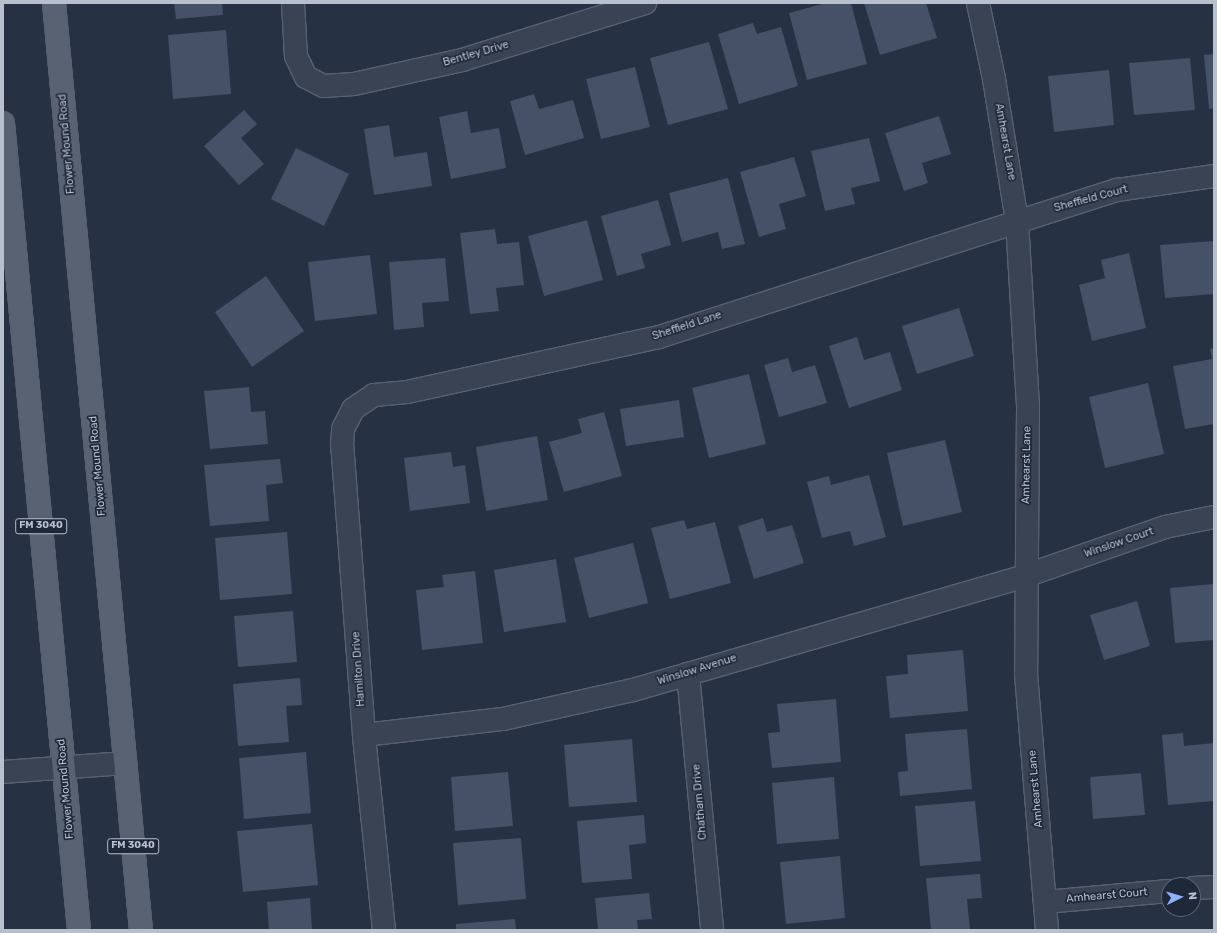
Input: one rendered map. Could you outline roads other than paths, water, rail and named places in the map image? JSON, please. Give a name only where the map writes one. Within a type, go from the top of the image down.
[{"type":"main road","name":"Flower Mound Road","points":[[54,3],[141,930]]},
{"type":"main road","name":"Flower Mound Road","points":[[3,123],[79,930]]},
{"type":"street","name":"Bentley Drive","points":[[293,3],[296,56],[306,77],[324,86],[362,82],[462,60],[645,3]]},
{"type":"street","name":"Amhearst Lane","points":[[978,3],[994,79],[1017,221],[1028,406],[1025,576],[1026,674],[1047,930]]},
{"type":"street","name":"Sheffield Court","points":[[1017,221],[1117,190],[1214,176]]},
{"type":"street","name":"Sheffield Lane","points":[[353,409],[374,395],[407,392],[658,336],[1017,221]]},
{"type":"street","name":"Hamilton Drive","points":[[353,409],[343,429],[342,445],[364,735],[384,930]]},
{"type":"street","name":"Winslow Court","points":[[1025,576],[1165,527],[1214,517]]},
{"type":"street","name":"Winslow Avenue","points":[[364,735],[503,719],[633,690],[716,664],[1025,576]]},
{"type":"street","name":"Chatham Drive","points":[[688,674],[712,930]]},
{"type":"street","points":[[3,772],[125,763]]},
{"type":"street","points":[[1201,888],[1214,887]]},
{"type":"street","name":"Amhearst Court","points":[[1045,902],[1161,892]]}]
